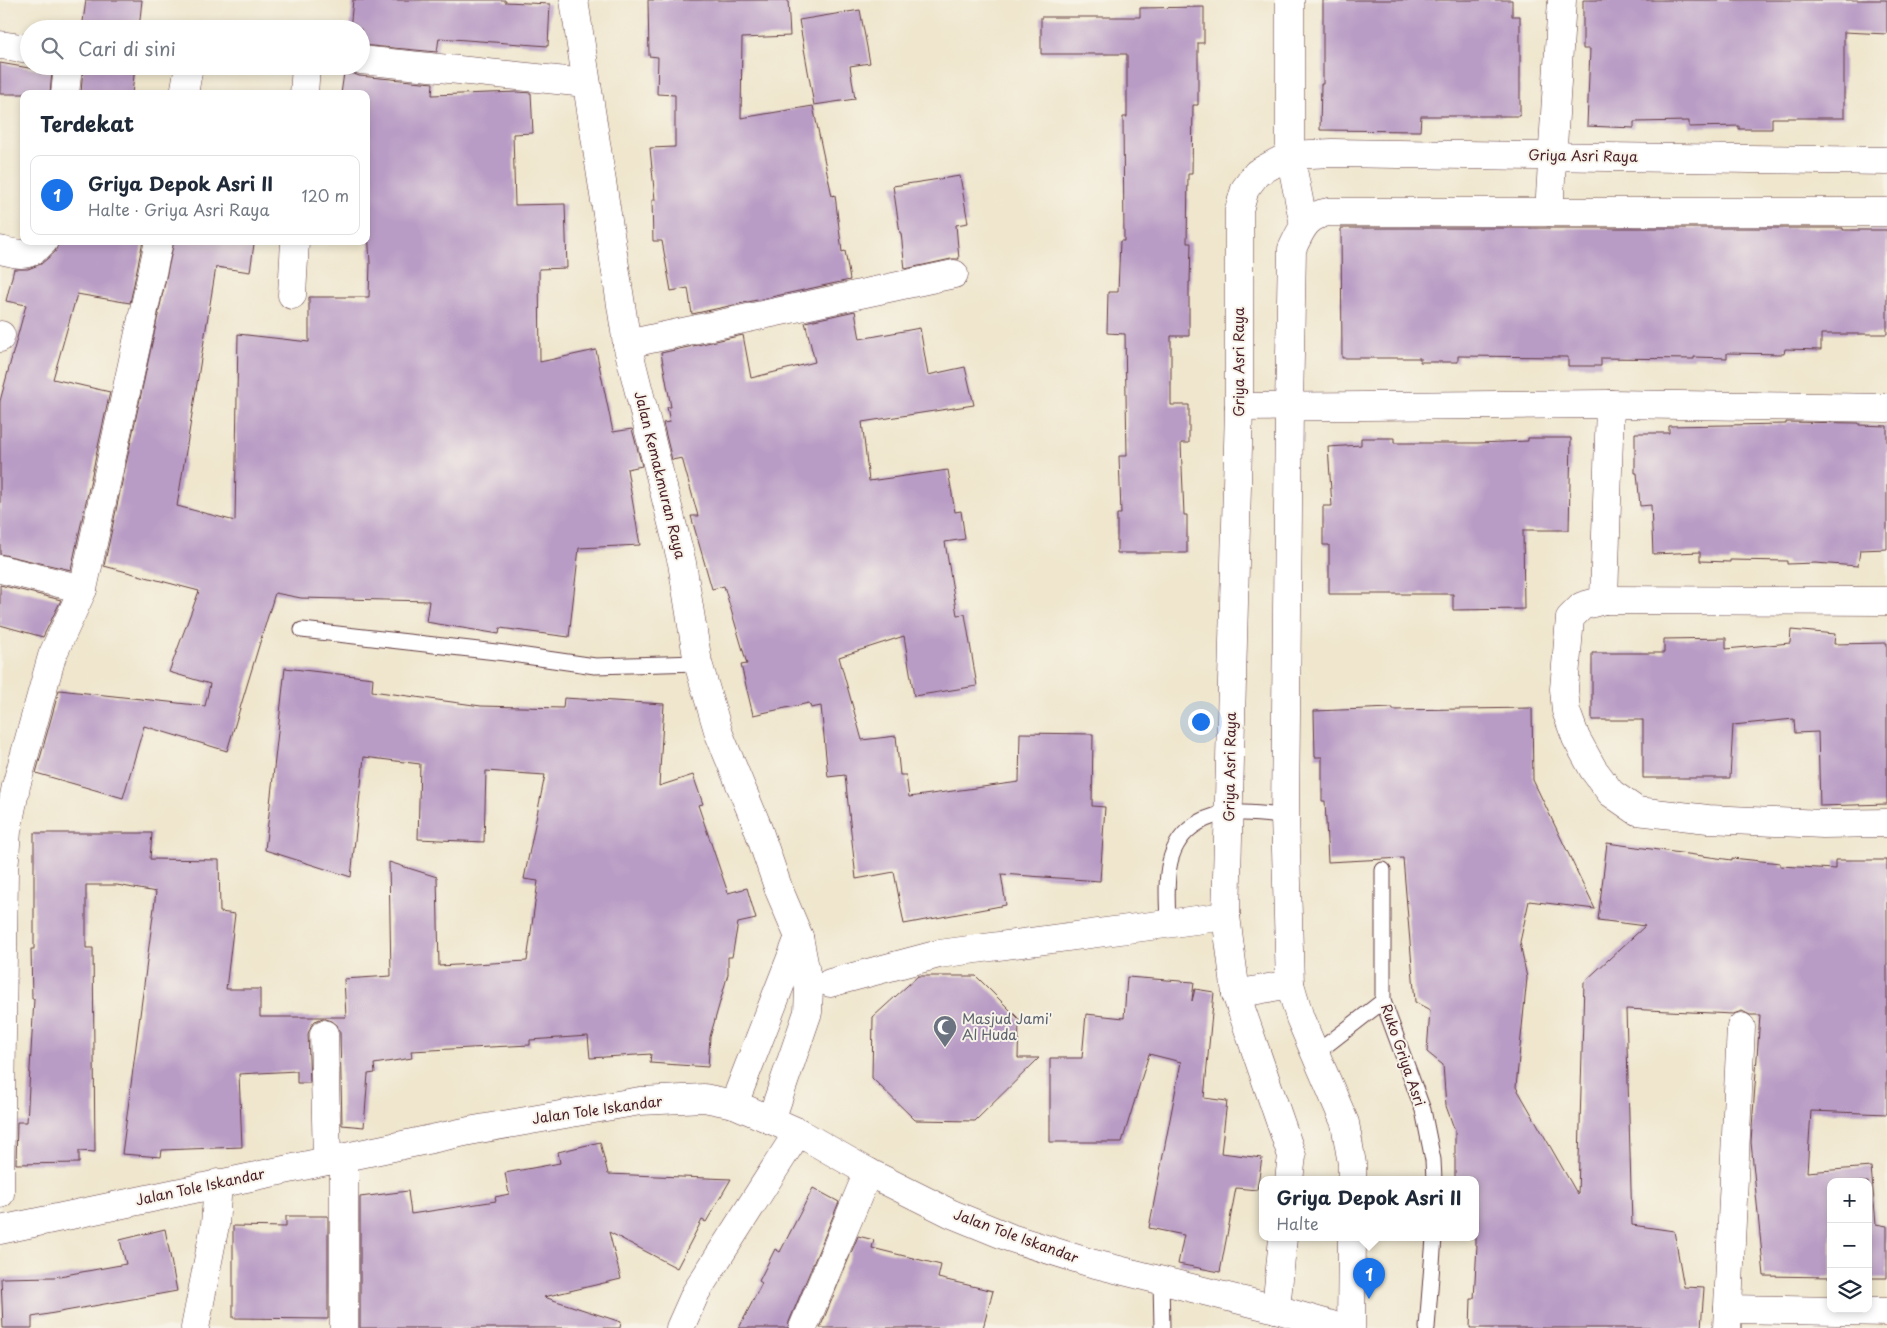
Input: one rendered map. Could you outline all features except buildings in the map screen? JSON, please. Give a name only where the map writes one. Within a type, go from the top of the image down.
[{"type":"street","name":"Jalan Kemakmuran Raya","points":[[574,0],[627,344],[682,563],[698,663],[719,734],[756,823],[779,890],[799,936],[809,988],[808,1012],[771,1120]]},
{"type":"street","points":[[1290,0],[1290,155],[1304,225]]},
{"type":"street","points":[[1549,212],[1562,0]]},
{"type":"street","points":[[0,45],[20,48]]},
{"type":"street","points":[[370,61],[586,83]]},
{"type":"street","points":[[65,90],[67,75]]},
{"type":"street","points":[[185,90],[187,75]]},
{"type":"street","points":[[304,90],[305,75]]},
{"type":"street","name":"Griya Asri Raya","points":[[1290,1176],[1292,1156],[1236,994],[1226,916],[1239,407],[1239,210],[1245,189],[1257,173],[1290,155],[1332,153],[1887,161]]},
{"type":"street","points":[[1352,1176],[1352,1164],[1345,1123],[1300,1018],[1290,984],[1284,816],[1288,407],[1292,249],[1304,225],[1318,214],[1329,212],[1887,212]]},
{"type":"street","points":[[0,250],[29,254],[40,245]]},
{"type":"street","points":[[0,1194],[6,831],[16,786],[52,656],[83,589],[158,245]]},
{"type":"street","points":[[292,295],[295,245]]},
{"type":"street","points":[[627,344],[954,274]]},
{"type":"street","points":[[1239,407],[1610,404],[1887,408]]},
{"type":"street","points":[[1604,600],[1610,404]]},
{"type":"street","points":[[0,568],[83,589]]},
{"type":"street","points":[[1887,601],[1604,600],[1582,606],[1570,618],[1564,689],[1566,711],[1576,738],[1593,769],[1611,793],[1636,811],[1708,819],[1823,824],[1887,823]]},
{"type":"street","points":[[830,983],[939,954],[1226,916]]},
{"type":"street","points":[[734,1104],[799,936]]},
{"type":"street","points":[[1236,994],[1290,984]]},
{"type":"street","points":[[1741,1027],[1727,1318],[1887,1312]]},
{"type":"street","points":[[324,1034],[335,1160],[344,1328]]},
{"type":"street","name":"Jalan Tole Iskandar","points":[[0,1230],[474,1130],[640,1101],[704,1098],[734,1104],[798,1132],[868,1172],[952,1214],[1010,1238],[1091,1263],[1276,1309],[1324,1326]]},
{"type":"street","points":[[680,1328],[696,1292],[798,1132]]},
{"type":"street","points":[[803,1328],[868,1172]]},
{"type":"street","points":[[195,1328],[215,1226],[218,1183]]},
{"type":"street","points":[[1276,1309],[1284,1241]]},
{"type":"street","points":[[1351,1328],[1352,1241]]},
{"type":"lane","points":[[302,630],[595,666],[698,663]]},
{"type":"lane","points":[[1168,924],[1167,874],[1173,851],[1186,830],[1205,819],[1229,813],[1284,816]]},
{"type":"lane","name":"Ruko Griya Asri","points":[[1383,870],[1383,1001],[1423,1110],[1433,1160],[1434,1176]]},
{"type":"lane","points":[[1315,1054],[1383,1001]]},
{"type":"lane","points":[[1427,1328],[1434,1241]]},
{"type":"lane","points":[[1161,1281],[1162,1328]]},
{"type":"place","name":"Masjud Jami' Al Huda","points":[[945,1048]]},
{"type":"place","name":"Griya Depok Asri II","points":[[1369,1299]]}]
